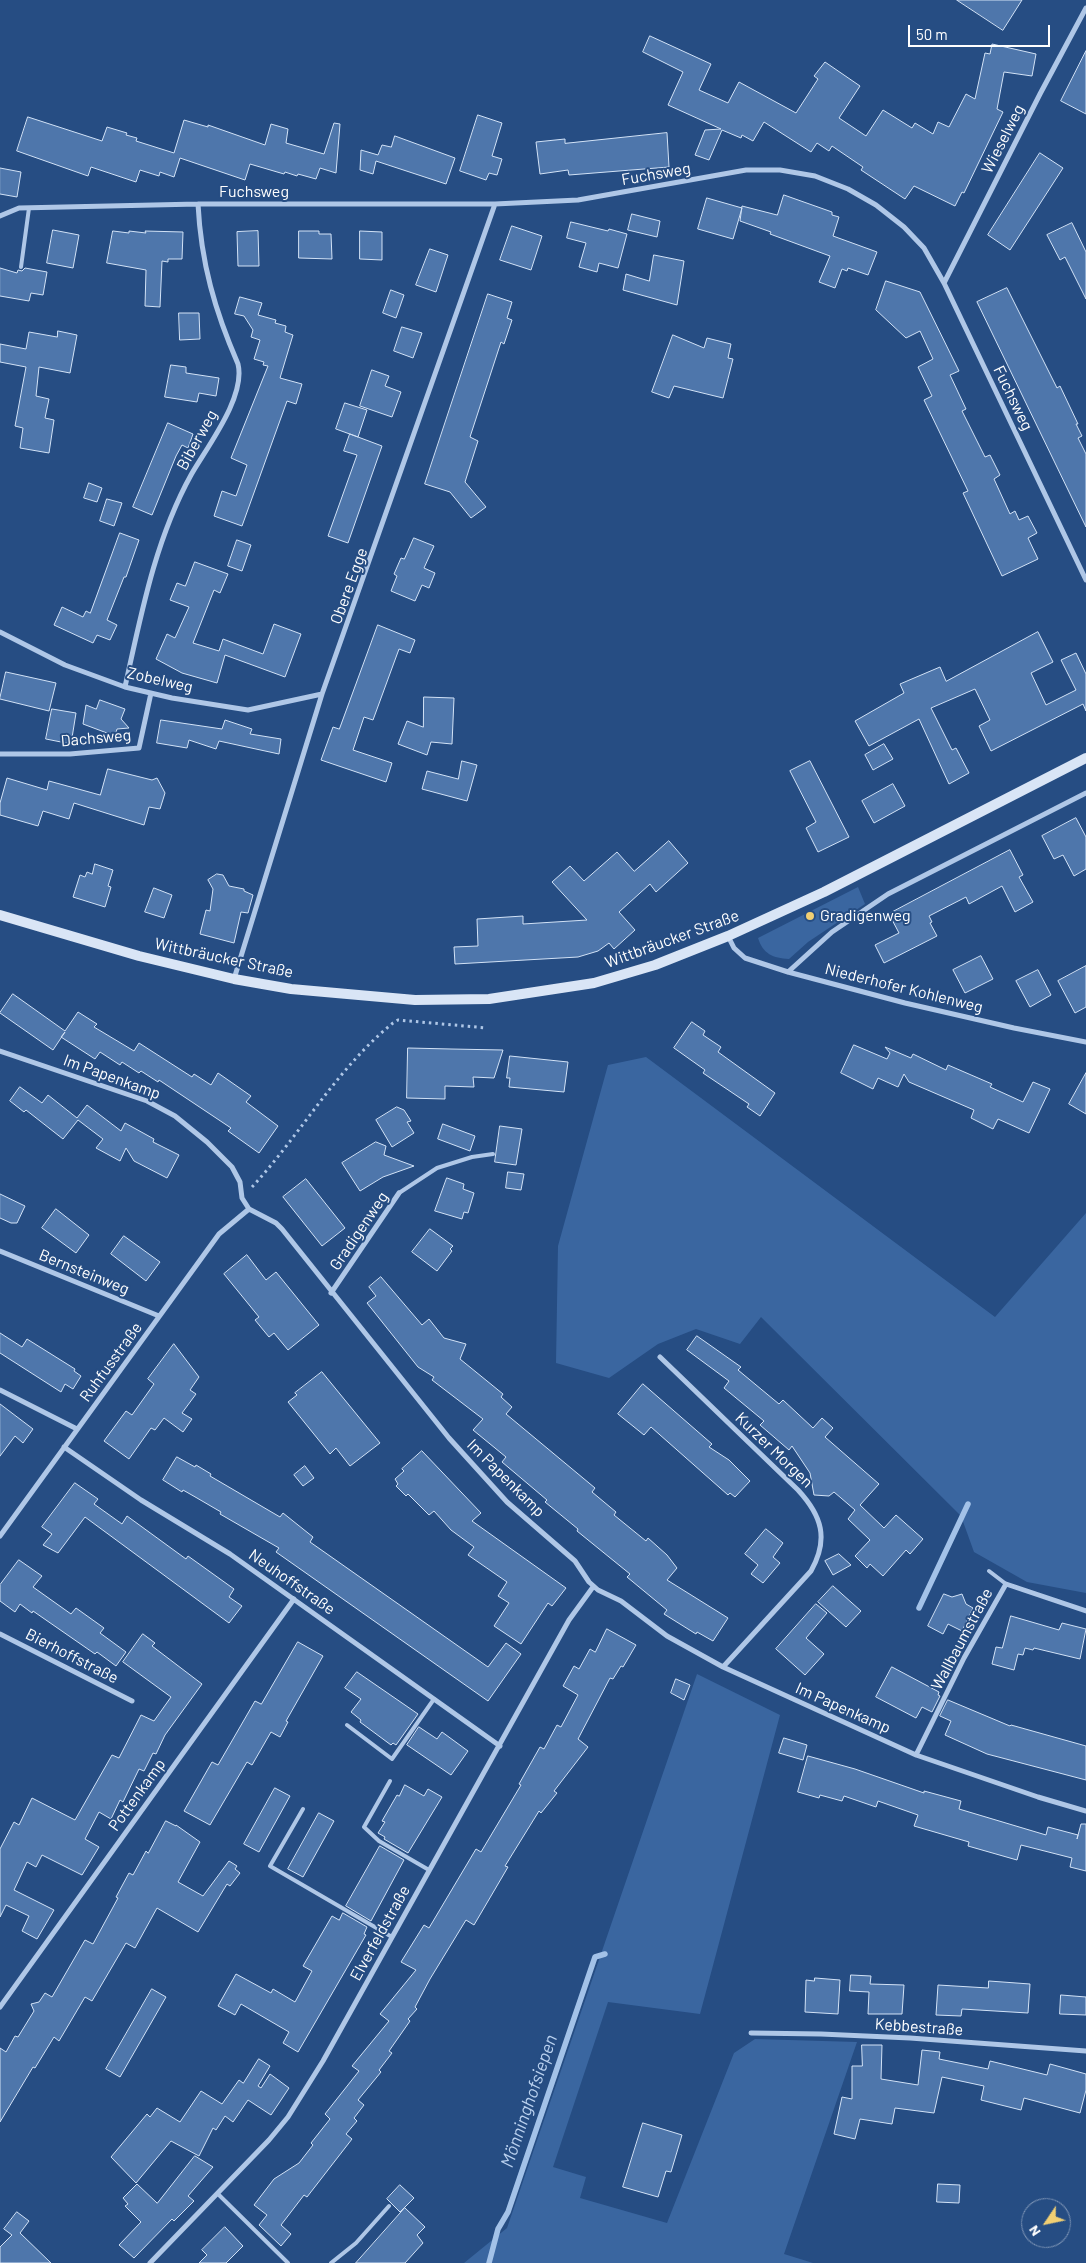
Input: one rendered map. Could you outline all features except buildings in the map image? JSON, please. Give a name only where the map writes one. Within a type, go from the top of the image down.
[{"type":"main road","name":"Wittbräucker Straße","points":[[0,915],[139,956],[234,979],[291,989],[416,1000],[489,999],[594,983],[655,965],[728,936],[816,896],[1086,758]]},
{"type":"street","name":"Wieselweg","points":[[944,283],[1086,8]]},
{"type":"street","name":"Fuchsweg","points":[[0,216],[19,208],[198,204],[495,204],[578,200],[746,170],[780,170],[815,176],[848,189],[876,205],[904,227],[924,248],[944,283],[1086,580]]},
{"type":"street","name":"Biberweg","points":[[125,686],[151,578],[163,540],[184,488],[230,406],[240,377],[238,364],[210,290],[200,242],[198,204]]},
{"type":"street","name":"Obere Egge","points":[[234,979],[322,694],[495,204]]},
{"type":"street","name":"Zobelweg","points":[[0,632],[65,664],[125,686],[151,693],[248,710],[322,694]]},
{"type":"street","name":"Dachsweg","points":[[0,754],[70,754],[139,748],[151,693]]},
{"type":"street","points":[[788,972],[832,932],[888,894],[1086,793]]},
{"type":"street","name":"Niederhofer Kohlenweg","points":[[728,936],[734,948],[746,958],[788,972],[923,1007],[1086,1042]]},
{"type":"street","name":"Im Papenkamp","points":[[0,1050],[147,1101],[175,1116],[207,1142],[232,1167],[240,1182],[242,1198],[248,1209],[276,1223],[282,1229],[331,1293],[485,1479],[507,1502],[566,1552],[582,1569],[593,1587],[621,1601],[668,1636],[723,1667],[916,1755],[1038,1797],[1086,1811]]},
{"type":"street","name":"Gradigenweg","points":[[331,1293],[399,1193]]},
{"type":"street","name":"Ruhfusstraße","points":[[0,1536],[219,1234],[248,1209]]},
{"type":"street","name":"Bernsteinweg","points":[[0,1251],[159,1316]]},
{"type":"street","name":"Kurzer Morgen","points":[[660,1357],[798,1490],[808,1501],[821,1528],[820,1551],[811,1571],[723,1667]]},
{"type":"street","points":[[0,1390],[78,1429]]},
{"type":"street","name":"Neuhoffstraße","points":[[64,1447],[141,1500],[230,1554],[500,1746]]},
{"type":"street","name":"Wallbaumstraße","points":[[916,1755],[964,1658],[1006,1584],[1086,1611]]},
{"type":"street","name":"Elverfeldstraße","points":[[150,2263],[269,2140],[292,2111],[323,2061],[569,1620],[593,1587]]},
{"type":"street","name":"Pottenkamp","points":[[0,2006],[294,1599]]},
{"type":"street","name":"Bierhoffstraße","points":[[0,1634],[132,1701]]},
{"type":"street","name":"Kebbestraße","points":[[751,2033],[910,2038],[1086,2051]]},
{"type":"lane","points":[[21,267],[29,208]]},
{"type":"lane","name":"Gradigenweg","points":[[399,1193],[437,1168],[472,1157],[493,1154]]},
{"type":"lane","points":[[989,1571],[1006,1584]]},
{"type":"lane","points":[[347,1725],[392,1759],[434,1699]]},
{"type":"lane","points":[[390,1781],[364,1827],[379,1841],[429,1870]]},
{"type":"lane","points":[[302,1810],[270,1866],[392,1936]]},
{"type":"lane","points":[[218,2194],[288,2263]]},
{"type":"lane","points":[[331,2263],[356,2243],[389,2206]]},
{"type":"path","points":[[254,1185],[365,1047],[393,1023],[398,1020],[487,1028]]},
{"type":"shaded area","points":[[858,887],[865,904],[808,942],[789,959],[773,956],[763,948],[758,938]]},
{"type":"shaded area","points":[[646,1057],[995,1317],[1086,1213],[1086,1593],[1027,1582],[974,1552],[961,1516],[761,1317],[740,1344],[696,1329],[658,1344],[609,1378],[556,1363],[558,1246],[608,1065]]},
{"type":"shaded area","points":[[697,1674],[780,1715],[700,2014],[608,2002],[553,2167],[586,2177],[580,2198],[667,2223],[734,2053],[755,2039],[857,2042],[784,2254],[813,2263],[464,2263],[507,2228]]},
{"type":"waterway","name":"Mönninghofsiepen","points":[[919,1608],[968,1504]]},
{"type":"waterway","name":"Mönninghofsiepen","points":[[489,2263],[498,2229],[508,2212],[595,1957],[605,1954]]},
{"type":"place","name":"Gradigenweg","points":[[810,916]]}]
